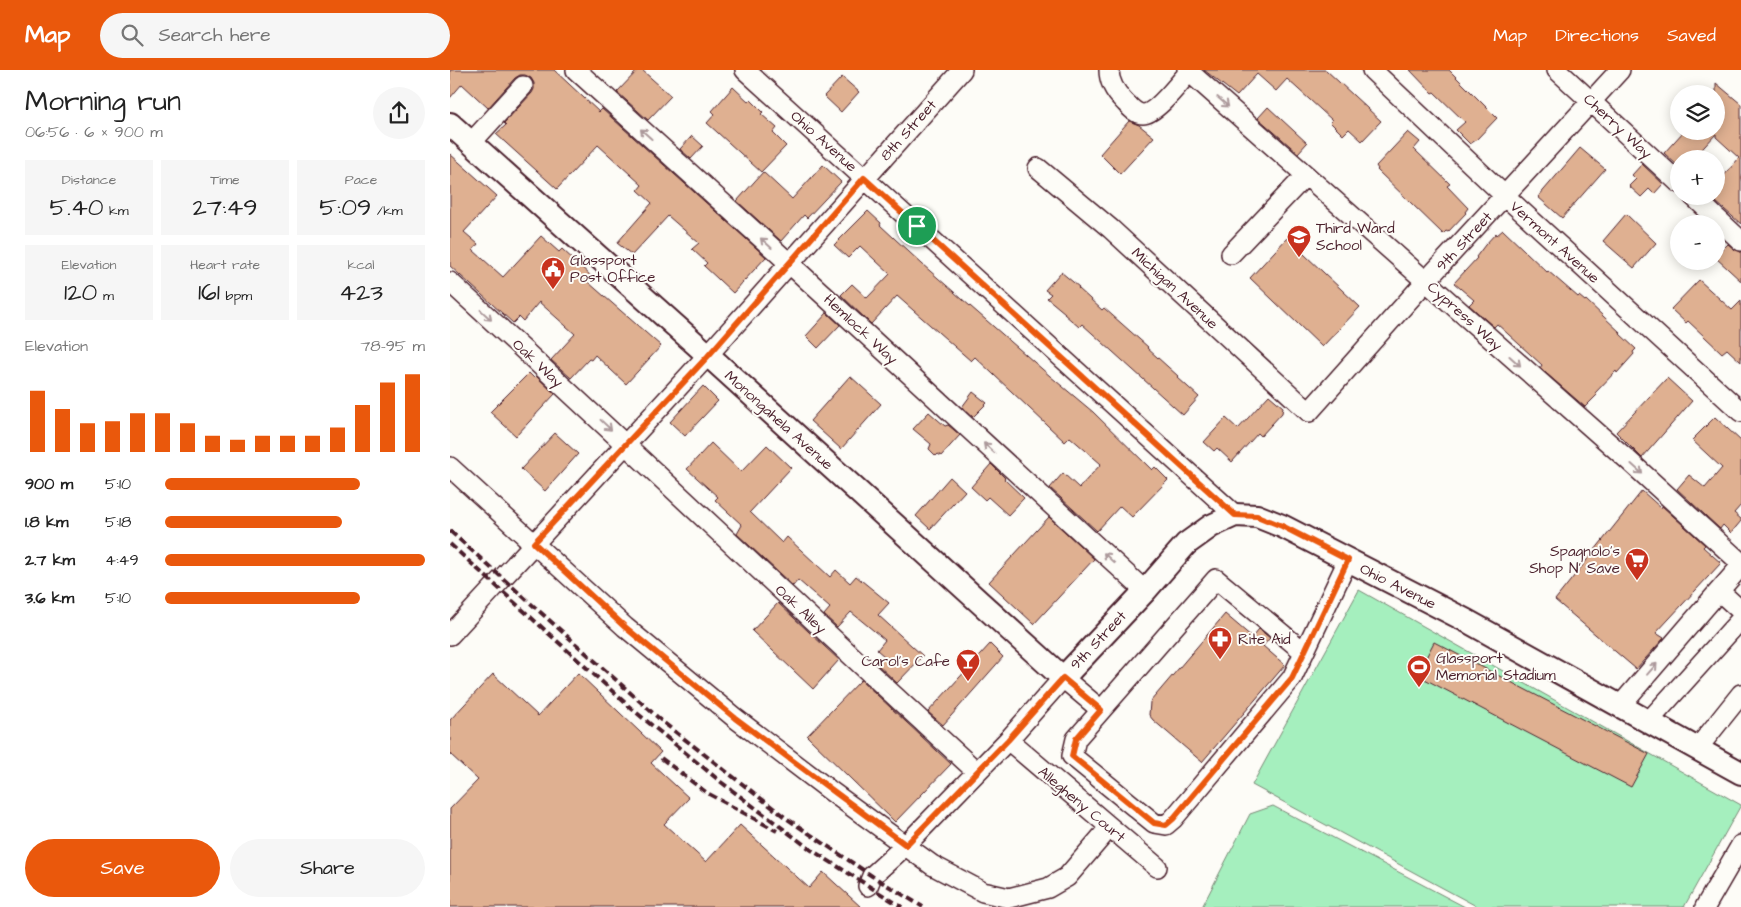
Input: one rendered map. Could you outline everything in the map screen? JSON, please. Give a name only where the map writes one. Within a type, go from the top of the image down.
[{"type":"main road","name":"Monongahela Avenue","points":[[450,124],[1063,678]]},
{"type":"main road","name":"Ohio Avenue","points":[[1235,515],[1257,516],[1282,526],[1467,621],[1741,773]]},
{"type":"main road","name":"9th Street","points":[[1063,678],[1186,544],[1211,526],[1235,515]]},
{"type":"street","name":"Hemlock Way","points":[[576,70],[790,264],[1144,591]]},
{"type":"street","name":"Ohio Avenue","points":[[745,70],[1235,515]]},
{"type":"street","name":"8th Street","points":[[450,635],[708,356],[864,178],[962,70]]},
{"type":"street","points":[[1109,70],[1109,80],[1118,95],[1134,111],[1142,114],[1152,111],[1188,71]]},
{"type":"street","name":"Vermont Avenue","points":[[1372,70],[1505,196],[1741,412]]},
{"type":"street","name":"Cherry Way","points":[[1557,70],[1670,175]]},
{"type":"street","name":"9th Street","points":[[1309,412],[1620,70]]},
{"type":"street","name":"Cypress Way","points":[[1188,71],[1741,564]]},
{"type":"street","points":[[470,142],[523,86]]},
{"type":"street","name":"Michigan Avenue","points":[[1038,168],[1111,229],[1309,412]]},
{"type":"street","points":[[1231,254],[1306,175]]},
{"type":"street","points":[[1702,205],[1741,242]]},
{"type":"street","name":"Oak Way","points":[[450,282],[626,444]]},
{"type":"street","name":"Oak Alley","points":[[626,444],[976,772]]},
{"type":"street","points":[[450,468],[625,627],[735,718],[932,865],[983,892],[1009,898],[1048,888],[1067,877],[1110,827]]},
{"type":"street","points":[[1304,652],[1216,579],[1076,739],[1072,756],[1154,823],[1166,825],[1292,678],[1348,560]]},
{"type":"street","points":[[1620,706],[1741,564]]},
{"type":"street","points":[[1719,590],[1741,611]]},
{"type":"street","points":[[1648,722],[1741,619]]},
{"type":"street","points":[[1063,678],[1101,710]]},
{"type":"street","name":"9th Street","points":[[868,886],[872,876],[906,845],[1008,740],[1063,678]]},
{"type":"street","points":[[1698,749],[1739,700]]},
{"type":"street","name":"Allegheny Court","points":[[1008,740],[1157,867]]},
{"type":"street","points":[[1705,907],[1741,845]]},
{"type":"green space","name":"Glassport Memorial Stadium","points":[[1359,590],[1741,805],[1684,907],[1478,907],[1252,785]]},
{"type":"green space","points":[[1273,806],[1465,907],[1202,907],[1250,814]]},
{"type":"building","points":[[450,70],[554,70],[599,112],[602,109],[766,257],[733,293],[704,266],[707,263],[692,249],[699,243],[668,216],[632,255],[617,243],[652,203],[638,190],[642,185],[598,145],[557,189],[496,134],[506,125],[504,123],[532,93],[534,83],[531,78],[520,75],[515,78],[488,108],[462,84],[450,98]]},
{"type":"building","points":[[638,70],[642,70],[671,96],[648,120],[617,92]]},
{"type":"building","points":[[1204,70],[1326,70],[1381,121],[1362,141],[1349,129],[1343,135],[1330,122],[1332,120],[1287,79],[1276,91],[1257,74],[1237,96]]},
{"type":"building","points":[[1410,70],[1449,70],[1497,118],[1470,144],[1456,130],[1465,122],[1434,92],[1432,93]]},
{"type":"building","points":[[842,77],[859,92],[841,112],[824,96]]},
{"type":"building","points":[[733,87],[749,102],[751,100],[763,112],[761,114],[777,128],[773,133],[786,146],[761,172],[707,123],[715,114],[712,111]]},
{"type":"building","points":[[1725,91],[1741,104],[1741,224],[1719,205],[1725,205],[1725,174],[1739,158],[1719,140],[1725,140]]},
{"type":"building","points":[[1268,107],[1307,143],[1298,153],[1258,118]]},
{"type":"building","points":[[1129,121],[1139,125],[1154,137],[1120,174],[1100,154]]},
{"type":"building","points":[[1408,132],[1420,142],[1414,149],[1450,184],[1447,186],[1468,208],[1466,213],[1448,232],[1446,231],[1443,234],[1377,170],[1376,166]]},
{"type":"building","points":[[692,136],[703,146],[691,159],[680,149]]},
{"type":"building","points":[[1676,140],[1710,140],[1701,150],[1670,150],[1670,159],[1664,153]]},
{"type":"building","points":[[1580,148],[1605,169],[1562,218],[1538,197]]},
{"type":"building","points":[[450,154],[497,196],[464,232],[478,244],[473,250],[503,277],[541,236],[559,252],[562,249],[592,277],[588,282],[661,346],[626,384],[595,355],[571,378],[551,360],[575,334],[539,302],[523,321],[519,317],[513,323],[450,266]]},
{"type":"building","points":[[1642,164],[1663,184],[1654,194],[1649,189],[1641,197],[1629,186],[1636,179],[1632,175]]},
{"type":"building","points":[[823,165],[841,182],[807,218],[804,215],[781,241],[737,201],[763,172],[792,199]]},
{"type":"building","points":[[868,211],[881,223],[880,225],[922,264],[1093,412],[1152,470],[1155,467],[1168,480],[1132,517],[1120,506],[1097,531],[1050,488],[1063,473],[1079,488],[1101,464],[1070,437],[1065,442],[975,357],[971,361],[897,296],[871,324],[841,295],[852,284],[867,298],[890,274],[860,246],[848,258],[834,245]]},
{"type":"building","points":[[1626,214],[1656,243],[1634,268],[1603,241]]},
{"type":"building","points":[[1503,230],[1547,272],[1578,297],[1586,300],[1636,349],[1633,352],[1634,354],[1595,393],[1597,395],[1585,407],[1540,368],[1542,365],[1497,324],[1494,327],[1469,305],[1474,300],[1454,283],[1477,258],[1496,233],[1497,235]]},
{"type":"building","points":[[1287,238],[1360,307],[1322,347],[1250,278]]},
{"type":"building","points":[[1728,244],[1741,252],[1741,281],[1725,266],[1725,247]]},
{"type":"building","points":[[1061,272],[1102,310],[1104,308],[1148,347],[1199,397],[1183,415],[1082,324],[1079,327],[1047,298],[1051,294],[1045,290]]},
{"type":"building","points":[[1699,280],[1732,310],[1741,301],[1741,362],[1727,349],[1722,353],[1688,321],[1686,323],[1671,309]]},
{"type":"building","points":[[827,313],[840,325],[818,348],[806,336]]},
{"type":"building","points":[[529,373],[534,378],[536,376],[555,394],[516,436],[490,412]]},
{"type":"building","points":[[850,376],[881,404],[841,449],[810,421]]},
{"type":"building","points":[[1667,378],[1692,401],[1642,458],[1616,432]]},
{"type":"building","points":[[703,386],[718,401],[685,436],[670,422]]},
{"type":"building","points":[[973,392],[987,403],[973,417],[962,407]]},
{"type":"building","points":[[1269,395],[1283,407],[1282,413],[1261,436],[1258,433],[1232,462],[1217,448],[1214,451],[1204,442],[1226,418],[1238,429]]},
{"type":"building","points":[[929,412],[945,426],[948,425],[960,435],[941,456],[938,454],[936,456],[929,449],[931,444],[913,429]]},
{"type":"building","points":[[1715,417],[1741,441],[1741,505],[1734,513],[1741,521],[1731,533],[1723,525],[1720,529],[1677,489],[1689,475],[1705,488],[1722,468],[1692,440]]},
{"type":"building","points":[[555,433],[578,454],[545,491],[521,469]]},
{"type":"building","points":[[711,443],[741,472],[767,445],[791,468],[750,512],[782,543],[787,537],[830,577],[836,570],[850,583],[856,576],[889,603],[878,615],[923,656],[897,683],[877,664],[884,656],[877,650],[885,640],[851,612],[837,627],[824,615],[830,608],[798,580],[793,586],[737,534],[742,525],[715,500],[718,497],[687,469]]},
{"type":"building","points":[[991,464],[1024,498],[1008,515],[988,497],[985,500],[971,487]]},
{"type":"building","points":[[950,477],[965,491],[930,529],[916,516]]},
{"type":"building","name":"Spagnolo's Shop N' Save","points":[[1642,491],[1661,508],[1662,506],[1705,545],[1703,547],[1721,563],[1656,633],[1664,638],[1636,669],[1555,600]]},
{"type":"building","points":[[1049,517],[1094,559],[1034,624],[989,582]]},
{"type":"building","points":[[778,603],[839,660],[813,689],[752,631]]},
{"type":"building","points":[[1225,614],[1252,637],[1259,629],[1270,638],[1263,646],[1285,665],[1202,762],[1153,720],[1149,715],[1150,702]]},
{"type":"building","points":[[1434,642],[1649,754],[1631,787],[1417,675]]},
{"type":"building","name":"Carol's Cafe","points":[[990,644],[1003,657],[943,725],[928,712]]},
{"type":"building","points":[[578,673],[661,752],[651,763],[689,798],[664,824],[706,862],[740,825],[809,888],[823,872],[861,907],[450,907],[450,809],[478,780],[450,754],[450,720],[493,674],[538,716]]},
{"type":"building","points":[[861,680],[951,764],[895,822],[807,736]]},
{"type":"railway","points":[[450,531],[664,723],[786,818],[872,876],[923,907]]},
{"type":"railway","points":[[450,544],[632,709],[721,782],[810,849],[902,907]]},
{"type":"railway","points":[[661,758],[707,793],[777,831]]},
{"type":"place","name":"Third Ward School","points":[[1299,258]]},
{"type":"place","name":"Glassport Post Office","points":[[553,290]]},
{"type":"place","name":"Spagnolo's Shop N' Save","points":[[1637,581]]},
{"type":"place","name":"Rite Aid","points":[[1220,660]]},
{"type":"place","name":"Carol's Cafe","points":[[968,682]]},
{"type":"place","name":"Glassport Memorial Stadium","points":[[1419,688]]},
{"type":"route","points":[[864,178],[917,226],[1235,515],[1257,516],[1282,526],[1348,560],[1292,678],[1166,825],[1154,823],[1083,767],[1072,756],[1076,739],[1101,710],[1063,678],[1008,740],[906,845],[832,792],[735,718],[625,627],[534,543],[708,356],[864,178]]}]
